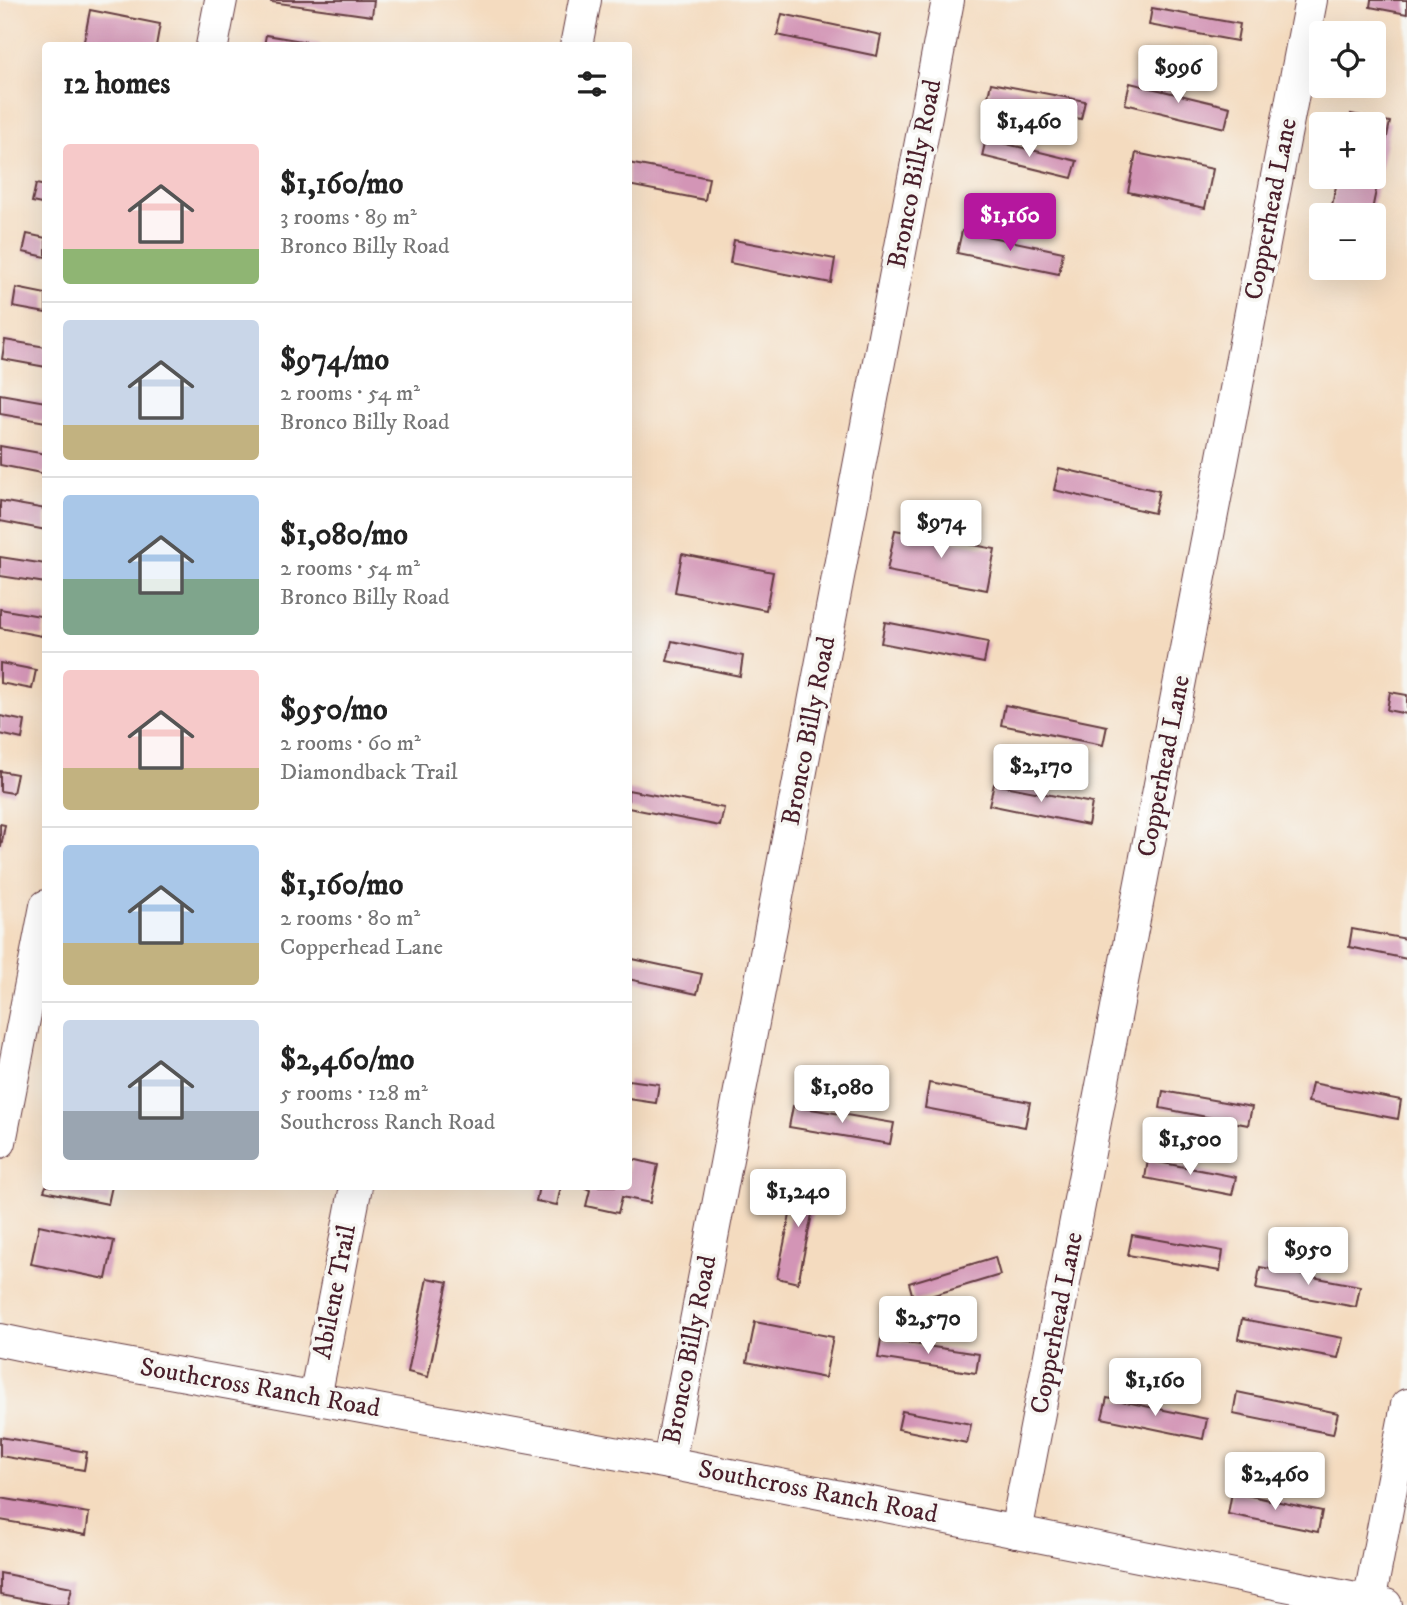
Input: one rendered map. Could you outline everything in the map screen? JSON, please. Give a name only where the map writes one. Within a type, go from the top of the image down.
[{"type":"street","points":[[213,42],[221,0]]},
{"type":"street","points":[[577,42],[585,0]]},
{"type":"street","name":"Bronco Billy Road","points":[[669,1463],[948,0]]},
{"type":"street","name":"Copperhead Lane","points":[[1016,1532],[1311,0]]},
{"type":"street","points":[[0,1142],[42,927]]},
{"type":"street","name":"Abilene Trail","points":[[315,1398],[355,1190]]},
{"type":"street","name":"Southcross Ranch Road","points":[[0,1340],[669,1463],[1378,1603]]},
{"type":"street","points":[[1378,1603],[1407,1405]]},
{"type":"building","points":[[271,0],[374,0],[372,16]]},
{"type":"building","points":[[1371,0],[1407,0],[1407,14],[1370,7]]},
{"type":"building","points":[[1152,8],[1240,24],[1237,41],[1149,25]]},
{"type":"building","points":[[90,10],[160,24],[157,42],[84,42]]},
{"type":"building","points":[[782,14],[881,35],[877,56],[777,35]]},
{"type":"building","points":[[266,35],[308,42],[265,42]]},
{"type":"building","points":[[991,83],[1085,101],[1081,119],[987,101]]},
{"type":"building","points":[[1130,83],[1230,107],[1225,128],[1125,104]]},
{"type":"building","points":[[1386,121],[1390,122],[1386,142]]},
{"type":"building","points":[[986,139],[1077,161],[1072,178],[982,156]]},
{"type":"building","points":[[1136,153],[1213,169],[1205,208],[1128,192]]},
{"type":"building","points":[[632,164],[709,178],[705,200],[632,186]]},
{"type":"building","points":[[36,184],[42,185],[42,204],[32,202]]},
{"type":"building","points":[[1335,189],[1376,189],[1373,203],[1332,203]]},
{"type":"building","points":[[962,231],[1063,252],[1059,274],[957,253]]},
{"type":"building","points":[[27,234],[42,237],[42,256],[23,252]]},
{"type":"building","points":[[734,240],[835,259],[831,283],[730,263]]},
{"type":"building","points":[[16,288],[42,293],[42,312],[13,307]]},
{"type":"building","points":[[5,340],[42,346],[42,366],[2,359]]},
{"type":"building","points":[[0,394],[42,401],[42,421],[0,414]]},
{"type":"building","points":[[0,446],[42,453],[42,473],[0,465]]},
{"type":"building","points":[[1059,468],[1159,491],[1154,513],[1054,490]]},
{"type":"building","points":[[0,501],[42,508],[42,529],[0,521]]},
{"type":"building","points":[[895,530],[995,549],[987,590],[887,571]]},
{"type":"building","points":[[682,554],[773,572],[766,610],[675,592]]},
{"type":"building","points":[[0,557],[42,563],[42,582],[0,576]]},
{"type":"building","points":[[0,609],[42,616],[42,636],[0,628]]},
{"type":"building","points":[[885,622],[988,642],[984,663],[881,643]]},
{"type":"building","points":[[672,641],[743,656],[740,676],[667,661]]},
{"type":"building","points":[[0,663],[36,670],[32,689],[0,683]]},
{"type":"building","points":[[1390,692],[1407,695],[1407,714],[1387,710]]},
{"type":"building","points":[[1005,705],[1107,726],[1103,745],[1001,725]]},
{"type":"building","points":[[0,716],[25,721],[22,739],[0,734]]},
{"type":"building","points":[[0,771],[17,774],[13,793],[0,791]]},
{"type":"building","points":[[994,784],[1092,803],[1088,825],[989,805]]},
{"type":"building","points":[[632,791],[724,808],[720,826],[632,809]]},
{"type":"building","points":[[0,824],[5,825],[1,847],[0,847]]},
{"type":"building","points":[[1352,929],[1407,939],[1407,959],[1349,947]]},
{"type":"building","points":[[632,959],[702,974],[697,994],[632,980]]},
{"type":"building","points":[[632,1081],[659,1084],[656,1103],[632,1100]]},
{"type":"building","points":[[929,1083],[1030,1102],[1025,1127],[925,1108]]},
{"type":"building","points":[[1312,1083],[1401,1100],[1398,1119],[1308,1102]]},
{"type":"building","points":[[1163,1091],[1252,1107],[1248,1125],[1160,1108]]},
{"type":"building","points":[[793,1106],[894,1123],[890,1144],[789,1127]]},
{"type":"building","points":[[632,1159],[658,1165],[650,1203],[622,1197],[618,1213],[586,1206],[590,1190],[632,1190]]},
{"type":"building","points":[[1148,1160],[1236,1177],[1232,1195],[1145,1178]]},
{"type":"building","points":[[798,1176],[819,1180],[798,1283],[777,1278]]},
{"type":"building","points":[[44,1190],[111,1190],[108,1204]]},
{"type":"building","points":[[538,1190],[560,1190],[557,1205],[536,1201]]},
{"type":"building","points":[[39,1225],[114,1241],[106,1279],[31,1264]]},
{"type":"building","points":[[1132,1235],[1223,1251],[1220,1271],[1128,1255]]},
{"type":"building","points":[[995,1257],[1000,1275],[914,1301],[909,1283]]},
{"type":"building","points":[[1260,1267],[1360,1286],[1356,1307],[1256,1289]]},
{"type":"building","points":[[427,1278],[448,1282],[428,1377],[408,1372]]},
{"type":"building","points":[[1242,1319],[1343,1338],[1338,1358],[1238,1339]]},
{"type":"building","points":[[755,1322],[833,1337],[825,1378],[747,1362]]},
{"type":"building","points":[[881,1339],[979,1354],[976,1373],[878,1358]]},
{"type":"building","points":[[1237,1392],[1338,1413],[1333,1434],[1233,1414]]},
{"type":"building","points":[[1107,1398],[1207,1419],[1203,1439],[1102,1418]]},
{"type":"building","points":[[902,1411],[971,1424],[967,1443],[898,1429]]},
{"type":"building","points":[[0,1437],[87,1452],[84,1470],[0,1456]]},
{"type":"building","points":[[1232,1492],[1322,1511],[1318,1532],[1228,1514]]},
{"type":"building","points":[[0,1498],[89,1513],[86,1535],[0,1520]]},
{"type":"building","points":[[0,1573],[72,1587],[68,1605],[52,1605],[0,1595]]}]
